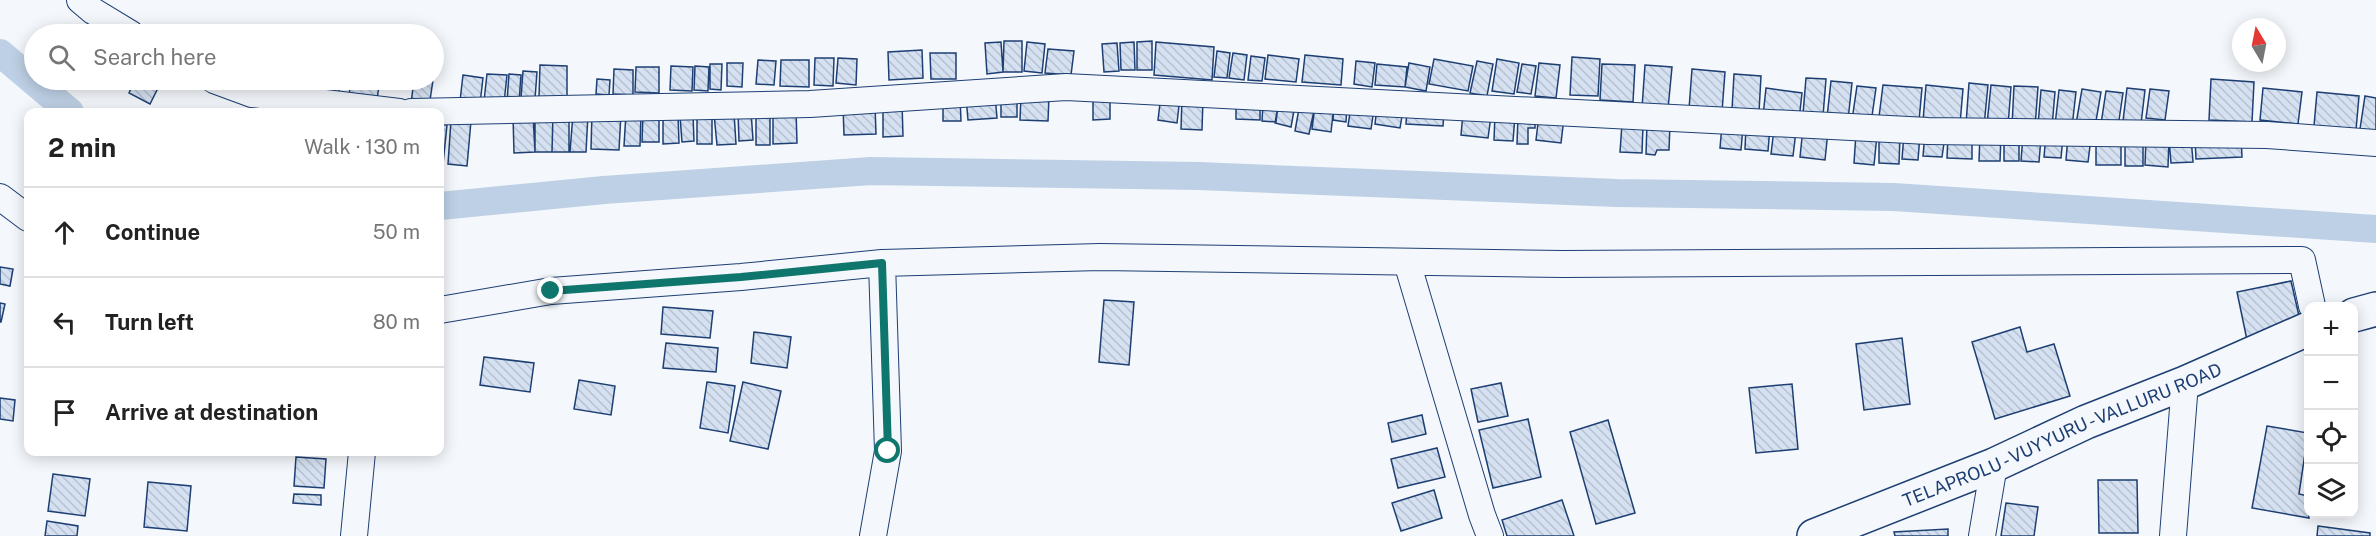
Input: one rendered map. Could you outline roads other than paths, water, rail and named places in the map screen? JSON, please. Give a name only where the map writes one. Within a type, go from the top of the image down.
[{"type":"main road","points":[[2358,314],[2376,309]]},
{"type":"main road","name":"TELAPROLU - VUYYURU - VALLURU ROAD","points":[[1814,536],[1994,465],[2086,422],[2185,383],[2304,331]]},
{"type":"street","points":[[80,0],[114,24]]},
{"type":"street","points":[[444,111],[810,104],[1066,87],[1916,131],[2267,135],[2376,144]]},
{"type":"street","points":[[241,90],[252,94],[366,108]]},
{"type":"street","points":[[0,197],[24,215]]},
{"type":"street","points":[[444,308],[551,291],[741,277],[882,263],[1100,257],[1563,264],[2302,260],[2311,302]]},
{"type":"street","points":[[1407,262],[1490,536]]},
{"type":"street","points":[[873,536],[888,451],[882,263]]},
{"type":"street","points":[[2173,536],[2185,383]]},
{"type":"street","points":[[354,536],[362,456]]},
{"type":"street","points":[[1982,536],[1994,465]]},
{"type":"waterway","points":[[0,53],[24,73]]},
{"type":"waterway","points":[[44,90],[65,108]]},
{"type":"waterway","points":[[444,206],[604,190],[871,171],[1199,176],[1617,193],[1893,197],[2376,229]]}]
